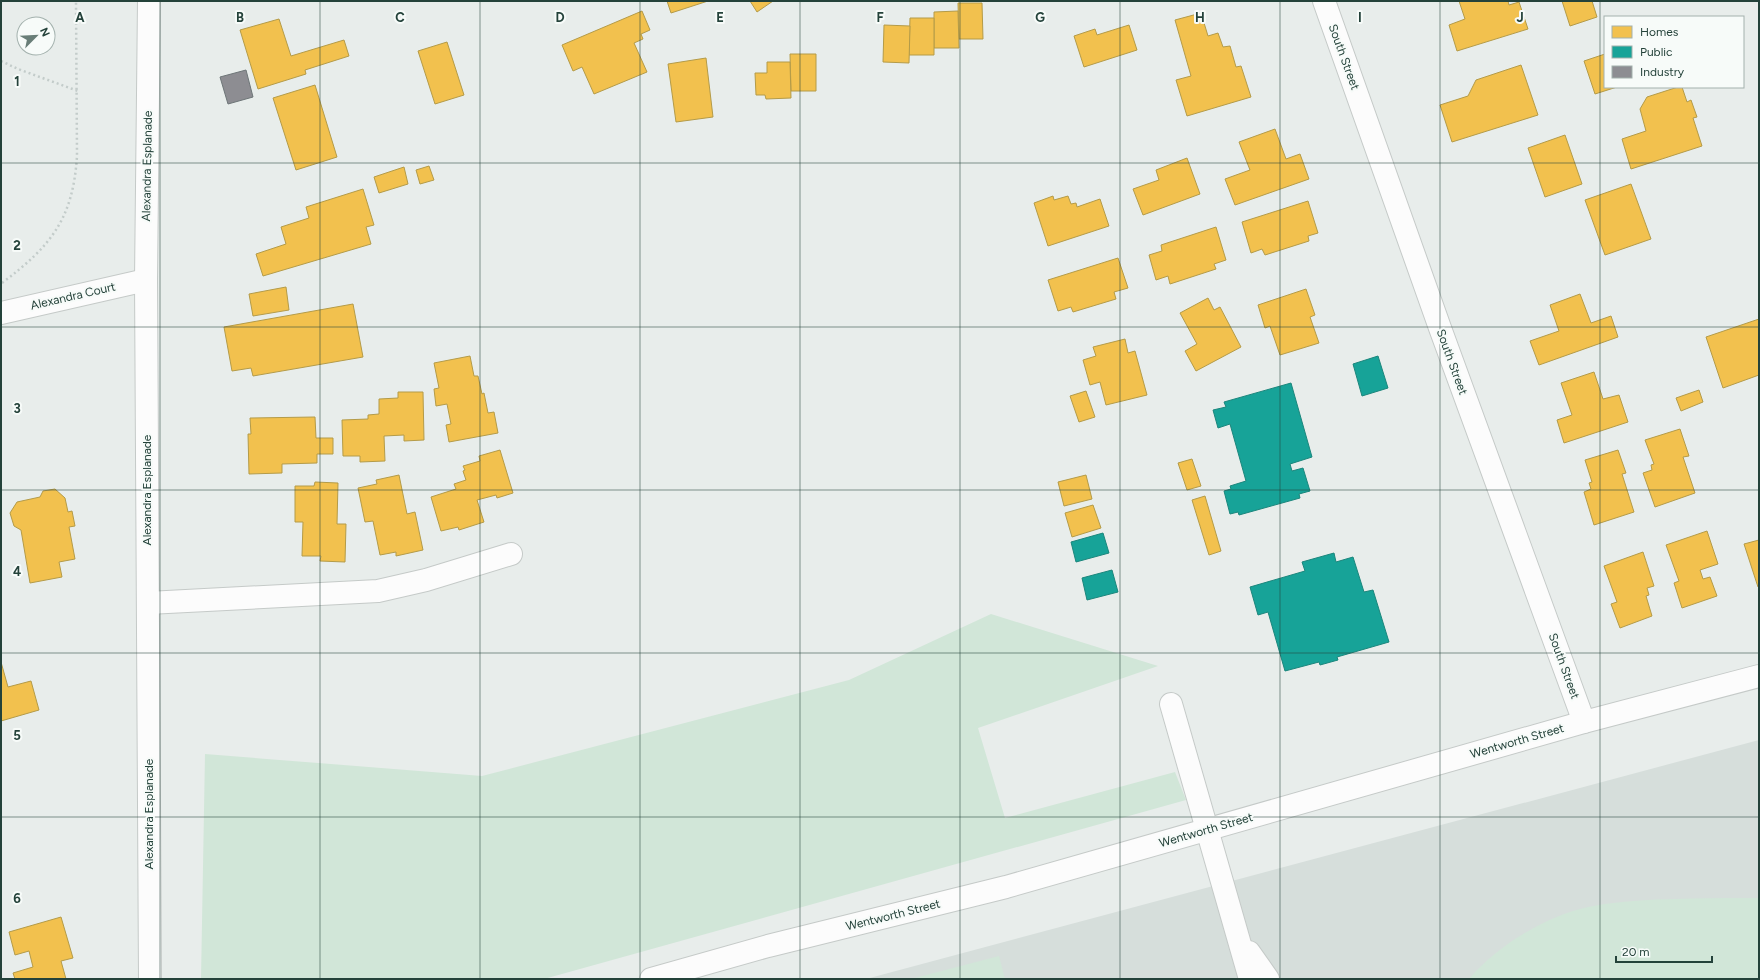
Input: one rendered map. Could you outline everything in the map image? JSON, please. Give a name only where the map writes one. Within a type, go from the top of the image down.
[{"type":"street","name":"Alexandra Esplanade","points":[[149,1],[146,280],[150,979]]},
{"type":"street","name":"South Street","points":[[1324,1],[1440,328],[1584,722]]},
{"type":"street","name":"Alexandra Court","points":[[1,313],[146,280]]},
{"type":"street","points":[[148,603],[378,591],[426,580],[511,554]]},
{"type":"street","name":"Wentworth Street","points":[[651,979],[768,946],[1006,887],[1584,722],[1759,676]]},
{"type":"street","points":[[1171,704],[1250,979]]},
{"type":"street","points":[[1240,940],[1268,979]]},
{"type":"path","points":[[1,283],[35,255],[55,233],[71,199],[76,168],[78,91],[76,1]]},
{"type":"path","points":[[1,61],[18,69],[78,91]]},
{"type":"shaded area","points":[[1759,740],[1759,979],[866,979]]},
{"type":"green space","points":[[991,614],[1158,666],[978,728],[1005,818],[1175,772],[1186,800],[544,979],[201,979],[205,754],[482,776],[849,680]]},
{"type":"green space","points":[[1759,898],[1759,979],[1469,979],[1494,955],[1523,934],[1556,917],[1572,911],[1622,902]]},
{"type":"green space","points":[[999,956],[1005,979],[911,979]]},
{"type":"building: Homes","points":[[667,1],[708,1],[671,13]]},
{"type":"building: Homes","points":[[750,1],[773,1],[757,12]]},
{"type":"building: Homes","points":[[1459,1],[1508,1],[1509,5],[1519,2],[1528,29],[1457,51],[1449,25],[1465,19]]},
{"type":"building: Homes","points":[[1562,1],[1592,1],[1597,17],[1570,26]]},
{"type":"building: Homes","points":[[958,3],[982,3],[983,39],[959,39]]},
{"type":"building: Homes","points":[[642,11],[650,30],[641,34],[643,39],[634,43],[647,72],[594,94],[582,67],[573,71],[562,45]]},
{"type":"building: Homes","points":[[958,11],[959,48],[934,48],[934,12]]},
{"type":"building: Homes","points":[[1201,13],[1208,36],[1218,33],[1223,47],[1230,46],[1236,67],[1241,66],[1251,97],[1187,116],[1176,80],[1191,76],[1175,20]]},
{"type":"building: Homes","points":[[910,18],[934,18],[934,55],[909,55]]},
{"type":"building: Homes","points":[[279,19],[291,56],[344,40],[349,56],[305,70],[306,74],[258,89],[240,30]]},
{"type":"building: Homes","points":[[884,25],[910,26],[909,63],[883,62]]},
{"type":"building: Homes","points":[[1129,25],[1137,50],[1084,67],[1074,36],[1095,29],[1097,35]]},
{"type":"building: Homes","points":[[447,42],[464,95],[435,104],[418,51]]},
{"type":"building: Homes","points":[[790,54],[816,54],[816,91],[791,91]]},
{"type":"building: Homes","points":[[1604,54],[1604,88],[1614,88],[1595,94],[1584,61]]},
{"type":"building: Homes","points":[[706,58],[713,117],[676,122],[668,64]]},
{"type":"building: Homes","points":[[767,62],[790,62],[791,98],[766,99],[765,95],[756,95],[755,73],[767,73]]},
{"type":"building: Homes","points":[[1521,65],[1538,115],[1452,142],[1440,105],[1468,96],[1476,80]]},
{"type":"building: Homes","points":[[315,85],[337,157],[296,170],[273,98]]},
{"type":"building: Homes","points":[[1675,88],[1682,88],[1687,102],[1691,100],[1697,117],[1693,118],[1702,146],[1631,169],[1622,139],[1646,131],[1640,109],[1647,97]]},
{"type":"building: Homes","points":[[1275,129],[1286,159],[1300,154],[1309,179],[1235,205],[1225,179],[1250,170],[1239,142]]},
{"type":"building: Homes","points":[[1565,135],[1582,184],[1545,197],[1528,148]]},
{"type":"building: Homes","points":[[1187,158],[1200,194],[1143,215],[1133,189],[1159,180],[1156,170]]},
{"type":"building: Homes","points":[[429,166],[434,180],[420,184],[416,170]]},
{"type":"building: Homes","points":[[404,167],[408,184],[379,193],[374,177]]},
{"type":"building: Homes","points":[[1631,184],[1651,239],[1605,255],[1585,200]]},
{"type":"building: Homes","points":[[363,189],[374,225],[366,227],[371,244],[263,276],[256,254],[286,244],[281,227],[309,218],[306,207]]},
{"type":"building: Homes","points":[[1053,196],[1054,200],[1068,196],[1071,204],[1076,203],[1077,207],[1100,199],[1109,226],[1048,246],[1034,203]]},
{"type":"building: Homes","points":[[1308,201],[1318,233],[1308,236],[1309,241],[1265,255],[1262,249],[1251,253],[1242,222]]},
{"type":"building: Homes","points":[[1216,227],[1226,260],[1214,264],[1216,269],[1170,284],[1168,276],[1156,280],[1149,255],[1162,251],[1161,245]]},
{"type":"building: Homes","points":[[1118,258],[1128,288],[1114,292],[1116,299],[1073,312],[1071,307],[1058,311],[1048,280]]},
{"type":"building: Homes","points":[[286,287],[289,310],[253,316],[249,294]]},
{"type":"building: Homes","points":[[1306,289],[1315,315],[1310,317],[1319,343],[1280,355],[1270,326],[1265,328],[1258,305]]},
{"type":"building: Homes","points":[[1580,294],[1591,323],[1611,316],[1618,337],[1539,365],[1530,341],[1559,331],[1550,305]]},
{"type":"building: Homes","points":[[1208,298],[1214,310],[1220,307],[1241,347],[1196,371],[1185,351],[1197,344],[1180,313]]},
{"type":"building: Homes","points":[[353,304],[363,357],[253,376],[251,368],[232,371],[224,327]]},
{"type":"building: Homes","points":[[1759,319],[1759,375],[1723,388],[1706,337]]},
{"type":"building: Homes","points":[[1125,339],[1128,353],[1135,351],[1147,395],[1106,405],[1100,382],[1090,385],[1083,360],[1096,356],[1093,347]]},
{"type":"building: Homes","points":[[470,356],[474,376],[478,376],[482,394],[484,393],[488,413],[494,412],[498,433],[449,442],[446,425],[451,424],[447,404],[436,406],[434,389],[439,388],[434,363]]},
{"type":"building: Homes","points":[[1594,372],[1603,399],[1619,395],[1628,422],[1564,443],[1557,420],[1572,415],[1561,383]]},
{"type":"building: Homes","points":[[1699,390],[1703,402],[1681,411],[1676,398]]},
{"type":"building: Homes","points":[[1086,391],[1095,417],[1079,422],[1070,396]]},
{"type":"building: Homes","points":[[398,392],[423,392],[424,440],[404,441],[404,435],[384,436],[385,461],[360,462],[360,456],[343,456],[342,420],[368,419],[368,415],[379,414],[379,399],[398,398]]},
{"type":"building: Homes","points":[[315,417],[316,438],[333,438],[333,454],[317,454],[317,463],[282,464],[282,473],[249,474],[248,434],[251,434],[250,418]]},
{"type":"building: Homes","points":[[1680,429],[1689,456],[1683,457],[1695,493],[1655,507],[1643,473],[1652,470],[1651,465],[1654,464],[1645,440]]},
{"type":"building: Homes","points":[[500,450],[513,493],[497,498],[496,495],[477,500],[484,522],[459,530],[458,527],[441,531],[431,497],[456,489],[454,484],[466,480],[463,466],[480,461],[479,456]]},
{"type":"building: Homes","points":[[1618,450],[1626,473],[1622,474],[1634,512],[1594,525],[1584,492],[1591,489],[1589,483],[1592,482],[1585,460]]},
{"type":"building: Homes","points":[[1192,459],[1201,486],[1187,490],[1178,463]]},
{"type":"building: Homes","points":[[399,475],[407,514],[415,512],[423,550],[396,556],[396,552],[380,555],[373,521],[365,522],[358,488],[377,484],[376,480]]},
{"type":"building: Homes","points":[[1086,475],[1092,499],[1064,506],[1058,482]]},
{"type":"building: Homes","points":[[315,482],[338,483],[337,524],[346,524],[345,562],[320,561],[321,556],[302,556],[303,522],[295,522],[295,486],[314,486]]},
{"type":"building: Homes","points":[[55,489],[65,498],[68,512],[72,511],[75,526],[69,527],[75,559],[59,562],[62,577],[30,583],[21,530],[14,526],[10,513],[17,502],[40,497],[43,491]]},
{"type":"building: Homes","points":[[1205,496],[1221,551],[1209,555],[1192,500]]},
{"type":"building: Homes","points":[[1093,505],[1101,528],[1072,537],[1065,513]]},
{"type":"building: Homes","points":[[1707,531],[1718,564],[1700,570],[1703,579],[1710,577],[1717,596],[1682,608],[1674,583],[1679,581],[1666,545]]},
{"type":"building: Homes","points":[[1759,540],[1759,587],[1758,587],[1744,544]]},
{"type":"building: Homes","points":[[1643,552],[1654,586],[1647,588],[1649,595],[1646,596],[1652,616],[1620,628],[1611,604],[1617,602],[1604,566]]},
{"type":"building: Homes","points":[[1,662],[8,687],[31,681],[39,710],[1,721]]},
{"type":"building: Homes","points":[[61,917],[73,958],[61,961],[66,979],[15,979],[13,973],[33,967],[29,951],[15,955],[9,932]]},
{"type":"building: Public","points":[[1378,356],[1388,388],[1362,396],[1353,364]]},
{"type":"building: Public","points":[[1291,383],[1312,457],[1290,464],[1292,471],[1303,468],[1310,491],[1299,494],[1300,498],[1239,515],[1238,512],[1230,514],[1224,491],[1231,489],[1230,486],[1246,481],[1230,424],[1218,428],[1213,410],[1226,407],[1224,402]]},
{"type":"building: Public","points":[[1103,533],[1109,553],[1076,562],[1071,542]]},
{"type":"building: Public","points":[[1334,553],[1336,562],[1353,557],[1364,592],[1373,590],[1389,642],[1337,657],[1338,660],[1320,665],[1319,662],[1285,671],[1268,612],[1258,615],[1250,587],[1305,571],[1302,562]]},
{"type":"building: Public","points":[[1112,570],[1118,592],[1087,600],[1082,578]]},
{"type":"building: Industry","points":[[246,70],[253,97],[228,104],[220,77]]}]
